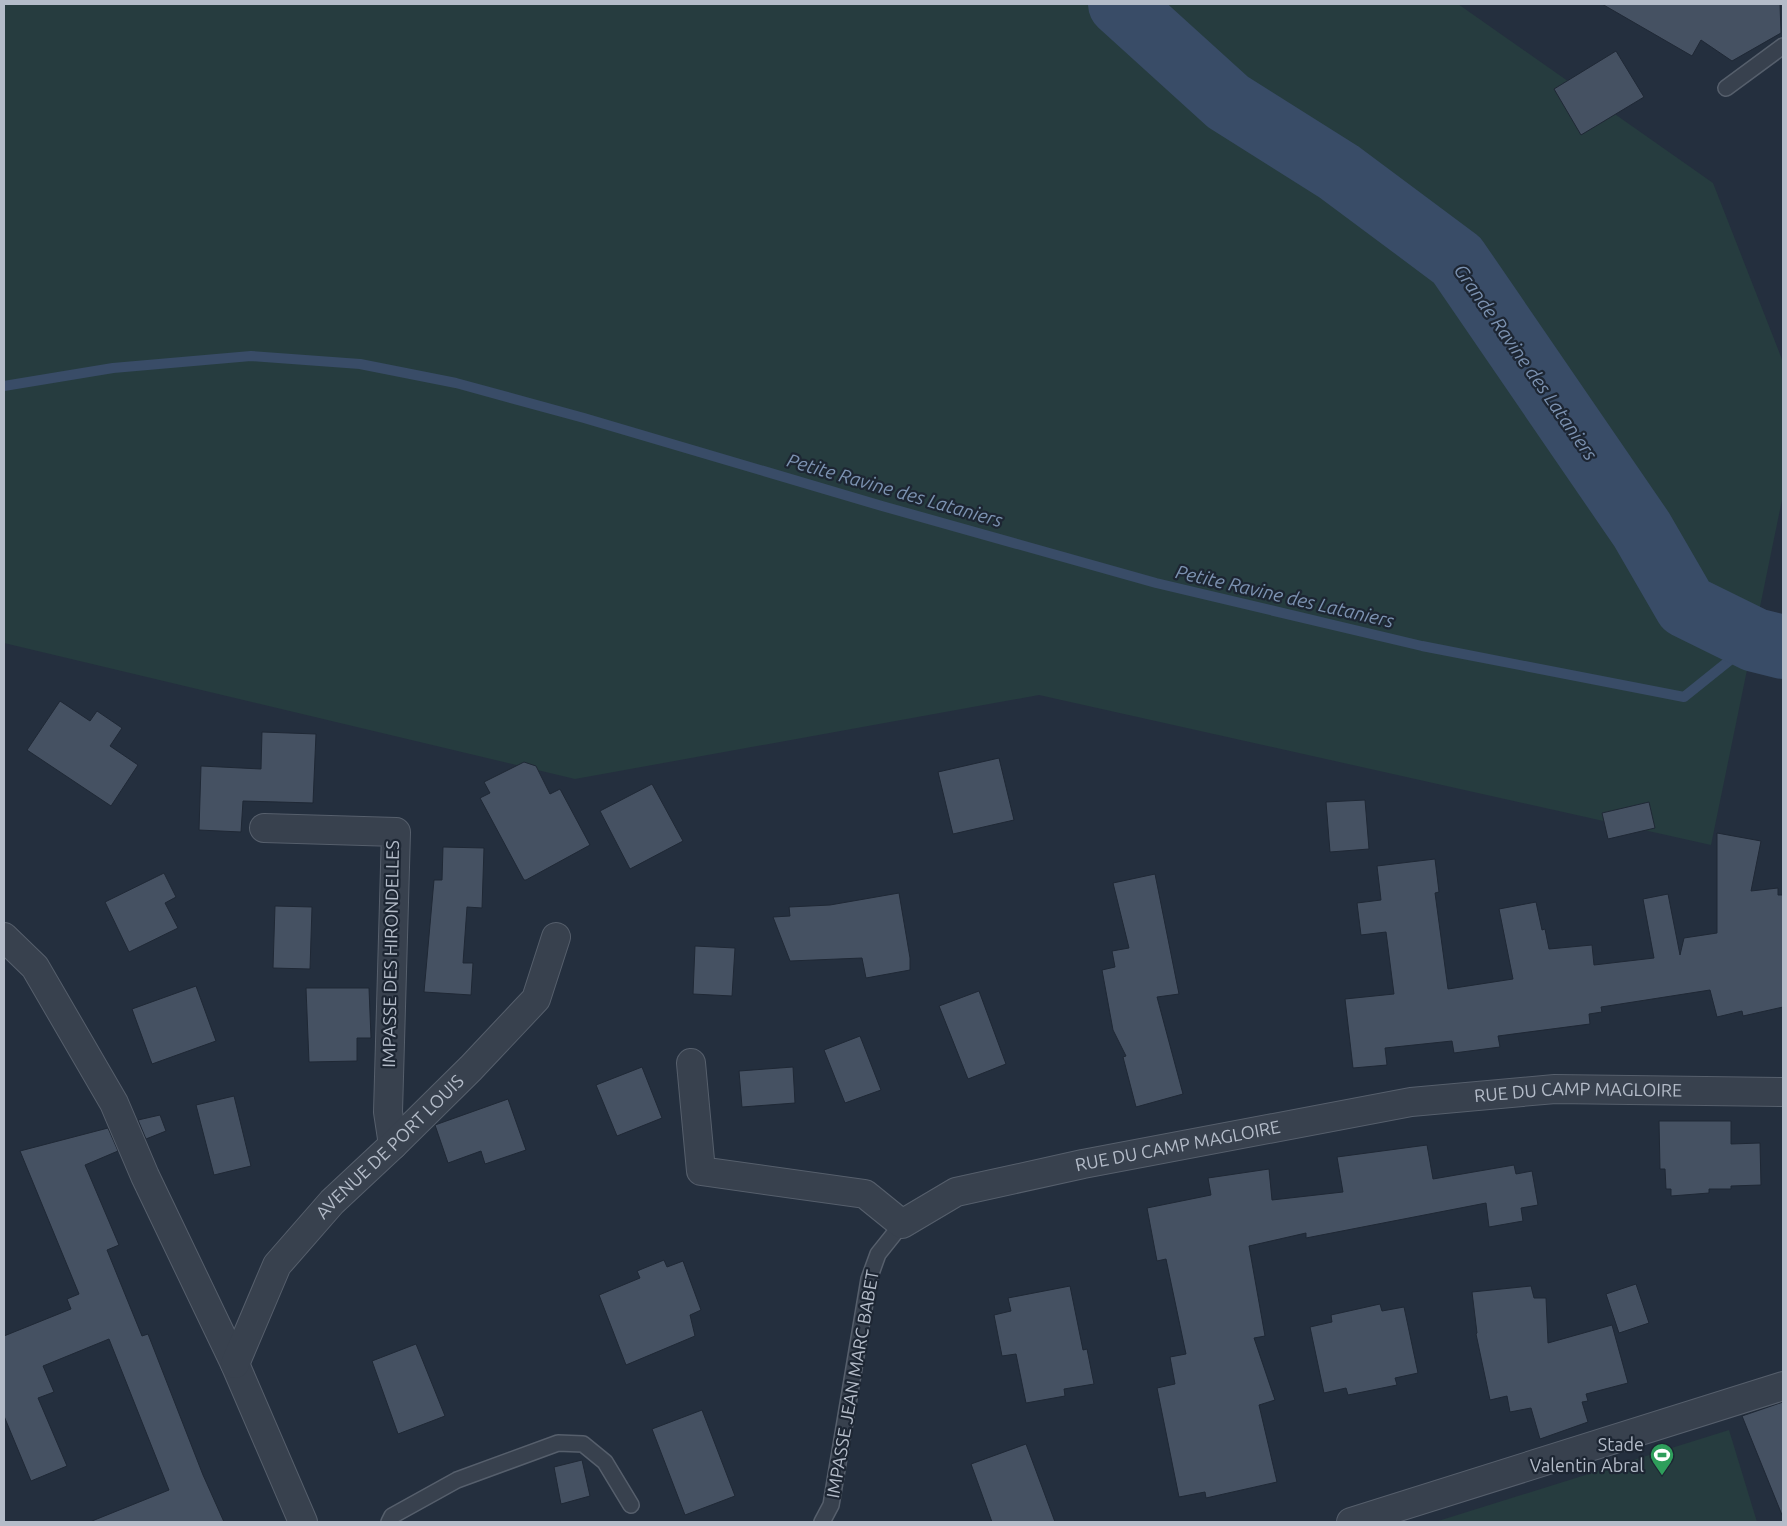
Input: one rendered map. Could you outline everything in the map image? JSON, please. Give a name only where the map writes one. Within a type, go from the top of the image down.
[{"type":"street","name":"IMPASSE DES HIRONDELLES","points":[[264,828],[396,832],[388,1112],[393,1145]]},
{"type":"street","points":[[4,937],[35,967],[114,1103],[145,1176],[235,1364],[303,1522]]},
{"type":"street","name":"AVENUE DE PORT LOUIS","points":[[235,1364],[278,1264],[332,1202],[471,1068],[536,999],[556,938]]},
{"type":"street","points":[[692,1063],[701,1171],[865,1194],[902,1224]]},
{"type":"street","name":"RUE DU CAMP MAGLOIRE","points":[[902,1224],[956,1192],[1083,1164],[1411,1102],[1555,1089],[1783,1092]]},
{"type":"street","points":[[1351,1522],[1783,1386]]},
{"type":"lane","points":[[1726,88],[1783,46]]},
{"type":"lane","name":"IMPASSE JEAN MARC BABET","points":[[822,1522],[831,1505],[869,1279],[878,1254],[902,1224]]},
{"type":"lane","points":[[389,1522],[392,1516],[457,1480],[558,1443],[583,1444],[605,1462],[631,1505]]},
{"type":"green space","points":[[4,4],[1458,4],[1713,183],[1783,362],[1783,495],[1711,845],[1039,695],[575,779],[4,643]]},
{"type":"green space","name":"Stade Valentin Abral","points":[[1729,1430],[1757,1522],[1435,1522]]},
{"type":"building","points":[[1602,4],[1780,4],[1781,33],[1732,61],[1701,40],[1692,56]]},
{"type":"building","points":[[1616,51],[1644,97],[1581,135],[1554,89]]},
{"type":"building","points":[[60,701],[90,721],[97,711],[122,728],[110,746],[138,765],[111,806],[27,750]]},
{"type":"building","points":[[262,732],[316,734],[313,803],[243,801],[241,832],[199,830],[201,766],[261,769]]},
{"type":"building","points":[[999,758],[1014,820],[953,834],[938,772]]},
{"type":"building","points":[[524,762],[536,766],[550,794],[560,789],[590,845],[526,880],[524,880],[480,798],[490,793],[484,782]]},
{"type":"building","points":[[652,784],[683,841],[630,869],[600,811]]},
{"type":"building","points":[[1365,800],[1369,849],[1330,852],[1326,802]]},
{"type":"building","points":[[1649,802],[1655,828],[1608,839],[1602,813]]},
{"type":"building","points":[[1717,833],[1761,841],[1751,891],[1778,888],[1778,895],[1783,895],[1783,1007],[1743,1016],[1742,1011],[1717,1017],[1710,990],[1601,1007],[1602,1012],[1589,1014],[1590,1024],[1498,1036],[1500,1047],[1454,1053],[1452,1041],[1385,1048],[1387,1065],[1353,1068],[1345,999],[1394,994],[1386,932],[1361,935],[1357,903],[1381,900],[1377,866],[1435,859],[1439,892],[1435,893],[1448,989],[1513,979],[1499,909],[1536,902],[1542,930],[1545,929],[1549,949],[1592,945],[1594,965],[1654,958],[1643,899],[1668,894],[1680,955],[1684,938],[1717,933]]},
{"type":"building","points":[[443,847],[484,848],[482,908],[467,907],[463,963],[473,963],[471,995],[424,992],[434,880],[442,880]]},
{"type":"building","points":[[164,873],[176,897],[165,903],[178,928],[129,952],[105,902]]},
{"type":"building","points":[[1155,874],[1179,994],[1157,997],[1183,1094],[1136,1107],[1123,1057],[1126,1056],[1113,1030],[1102,970],[1115,967],[1112,951],[1129,948],[1113,883]]},
{"type":"building","points":[[899,893],[910,958],[910,970],[866,978],[862,958],[790,961],[773,917],[790,916],[789,907],[830,905]]},
{"type":"building","points":[[275,906],[312,907],[310,969],[273,968]]},
{"type":"building","points":[[695,946],[735,948],[732,996],[693,994]]},
{"type":"building","points":[[196,986],[216,1041],[152,1064],[132,1009]]},
{"type":"building","points":[[306,988],[369,988],[371,1038],[357,1038],[357,1061],[309,1062]]},
{"type":"building","points":[[979,991],[1006,1064],[968,1079],[939,1006]]},
{"type":"building","points":[[860,1036],[881,1090],[845,1103],[824,1050]]},
{"type":"building","points":[[642,1067],[662,1118],[617,1136],[596,1085]]},
{"type":"building","points":[[793,1067],[795,1103],[742,1107],[739,1071]]},
{"type":"building","points":[[234,1096],[251,1166],[214,1175],[196,1105]]},
{"type":"building","points":[[508,1099],[526,1150],[485,1164],[481,1151],[448,1163],[435,1125]]},
{"type":"building","points":[[160,1115],[166,1131],[146,1139],[138,1120]]},
{"type":"building","points":[[1659,1121],[1731,1121],[1731,1144],[1760,1143],[1761,1185],[1731,1186],[1731,1189],[1709,1189],[1709,1193],[1671,1196],[1671,1189],[1666,1189],[1665,1169],[1660,1169]]},
{"type":"building","points":[[108,1128],[118,1151],[85,1165],[119,1245],[107,1250],[142,1336],[148,1334],[203,1475],[224,1522],[92,1522],[169,1490],[109,1339],[43,1366],[54,1392],[38,1398],[67,1466],[31,1481],[4,1416],[4,1336],[71,1309],[67,1299],[79,1294],[20,1151]]},
{"type":"building","points":[[1427,1145],[1433,1179],[1514,1165],[1516,1174],[1532,1171],[1538,1205],[1521,1208],[1523,1221],[1489,1227],[1486,1203],[1306,1238],[1306,1233],[1249,1246],[1265,1336],[1254,1338],[1275,1400],[1259,1405],[1277,1482],[1206,1498],[1205,1492],[1179,1497],[1157,1388],[1175,1384],[1170,1357],[1186,1354],[1166,1259],[1157,1261],[1147,1208],[1211,1195],[1208,1178],[1269,1169],[1272,1200],[1343,1192],[1337,1157]]},
{"type":"building","points":[[664,1260],[667,1267],[683,1261],[701,1310],[690,1315],[695,1336],[626,1365],[599,1295],[640,1278],[637,1271]]},
{"type":"building","points":[[1636,1284],[1649,1323],[1619,1333],[1606,1294]]},
{"type":"building","points":[[1070,1286],[1083,1350],[1087,1349],[1094,1384],[1064,1389],[1065,1396],[1026,1403],[1016,1354],[1002,1356],[994,1315],[1011,1311],[1008,1298]]},
{"type":"building","points":[[1531,1286],[1534,1298],[1546,1298],[1548,1343],[1612,1325],[1628,1383],[1586,1394],[1588,1401],[1582,1402],[1588,1422],[1540,1439],[1531,1408],[1510,1412],[1507,1396],[1490,1400],[1476,1334],[1472,1292]]},
{"type":"building","points":[[1380,1304],[1382,1311],[1404,1307],[1418,1373],[1395,1378],[1397,1385],[1348,1395],[1346,1388],[1324,1393],[1310,1327],[1332,1322],[1331,1315]]},
{"type":"building","points":[[416,1344],[445,1416],[398,1434],[372,1361]]},
{"type":"building","points":[[1783,1402],[1783,1515],[1782,1515],[1742,1416]]},
{"type":"building","points":[[702,1410],[735,1496],[685,1515],[652,1429]]},
{"type":"building","points":[[1026,1444],[1055,1522],[992,1522],[971,1464]]},
{"type":"building","points":[[582,1460],[590,1496],[561,1504],[554,1467]]},
{"type":"waterway","name":"Grande Ravine des Lataniers","points":[[1120,4],[1228,102],[1339,172],[1457,260],[1642,530],[1686,606],[1755,640],[1783,647]]},
{"type":"waterway","name":"Petite Ravine des Lataniers","points":[[4,386],[113,368],[251,356],[360,364],[456,383],[584,418],[882,506],[1156,583],[1422,646],[1684,697],[1755,640]]},
{"type":"place","name":"Stade Valentin Abral","points":[[1662,1476]]}]
